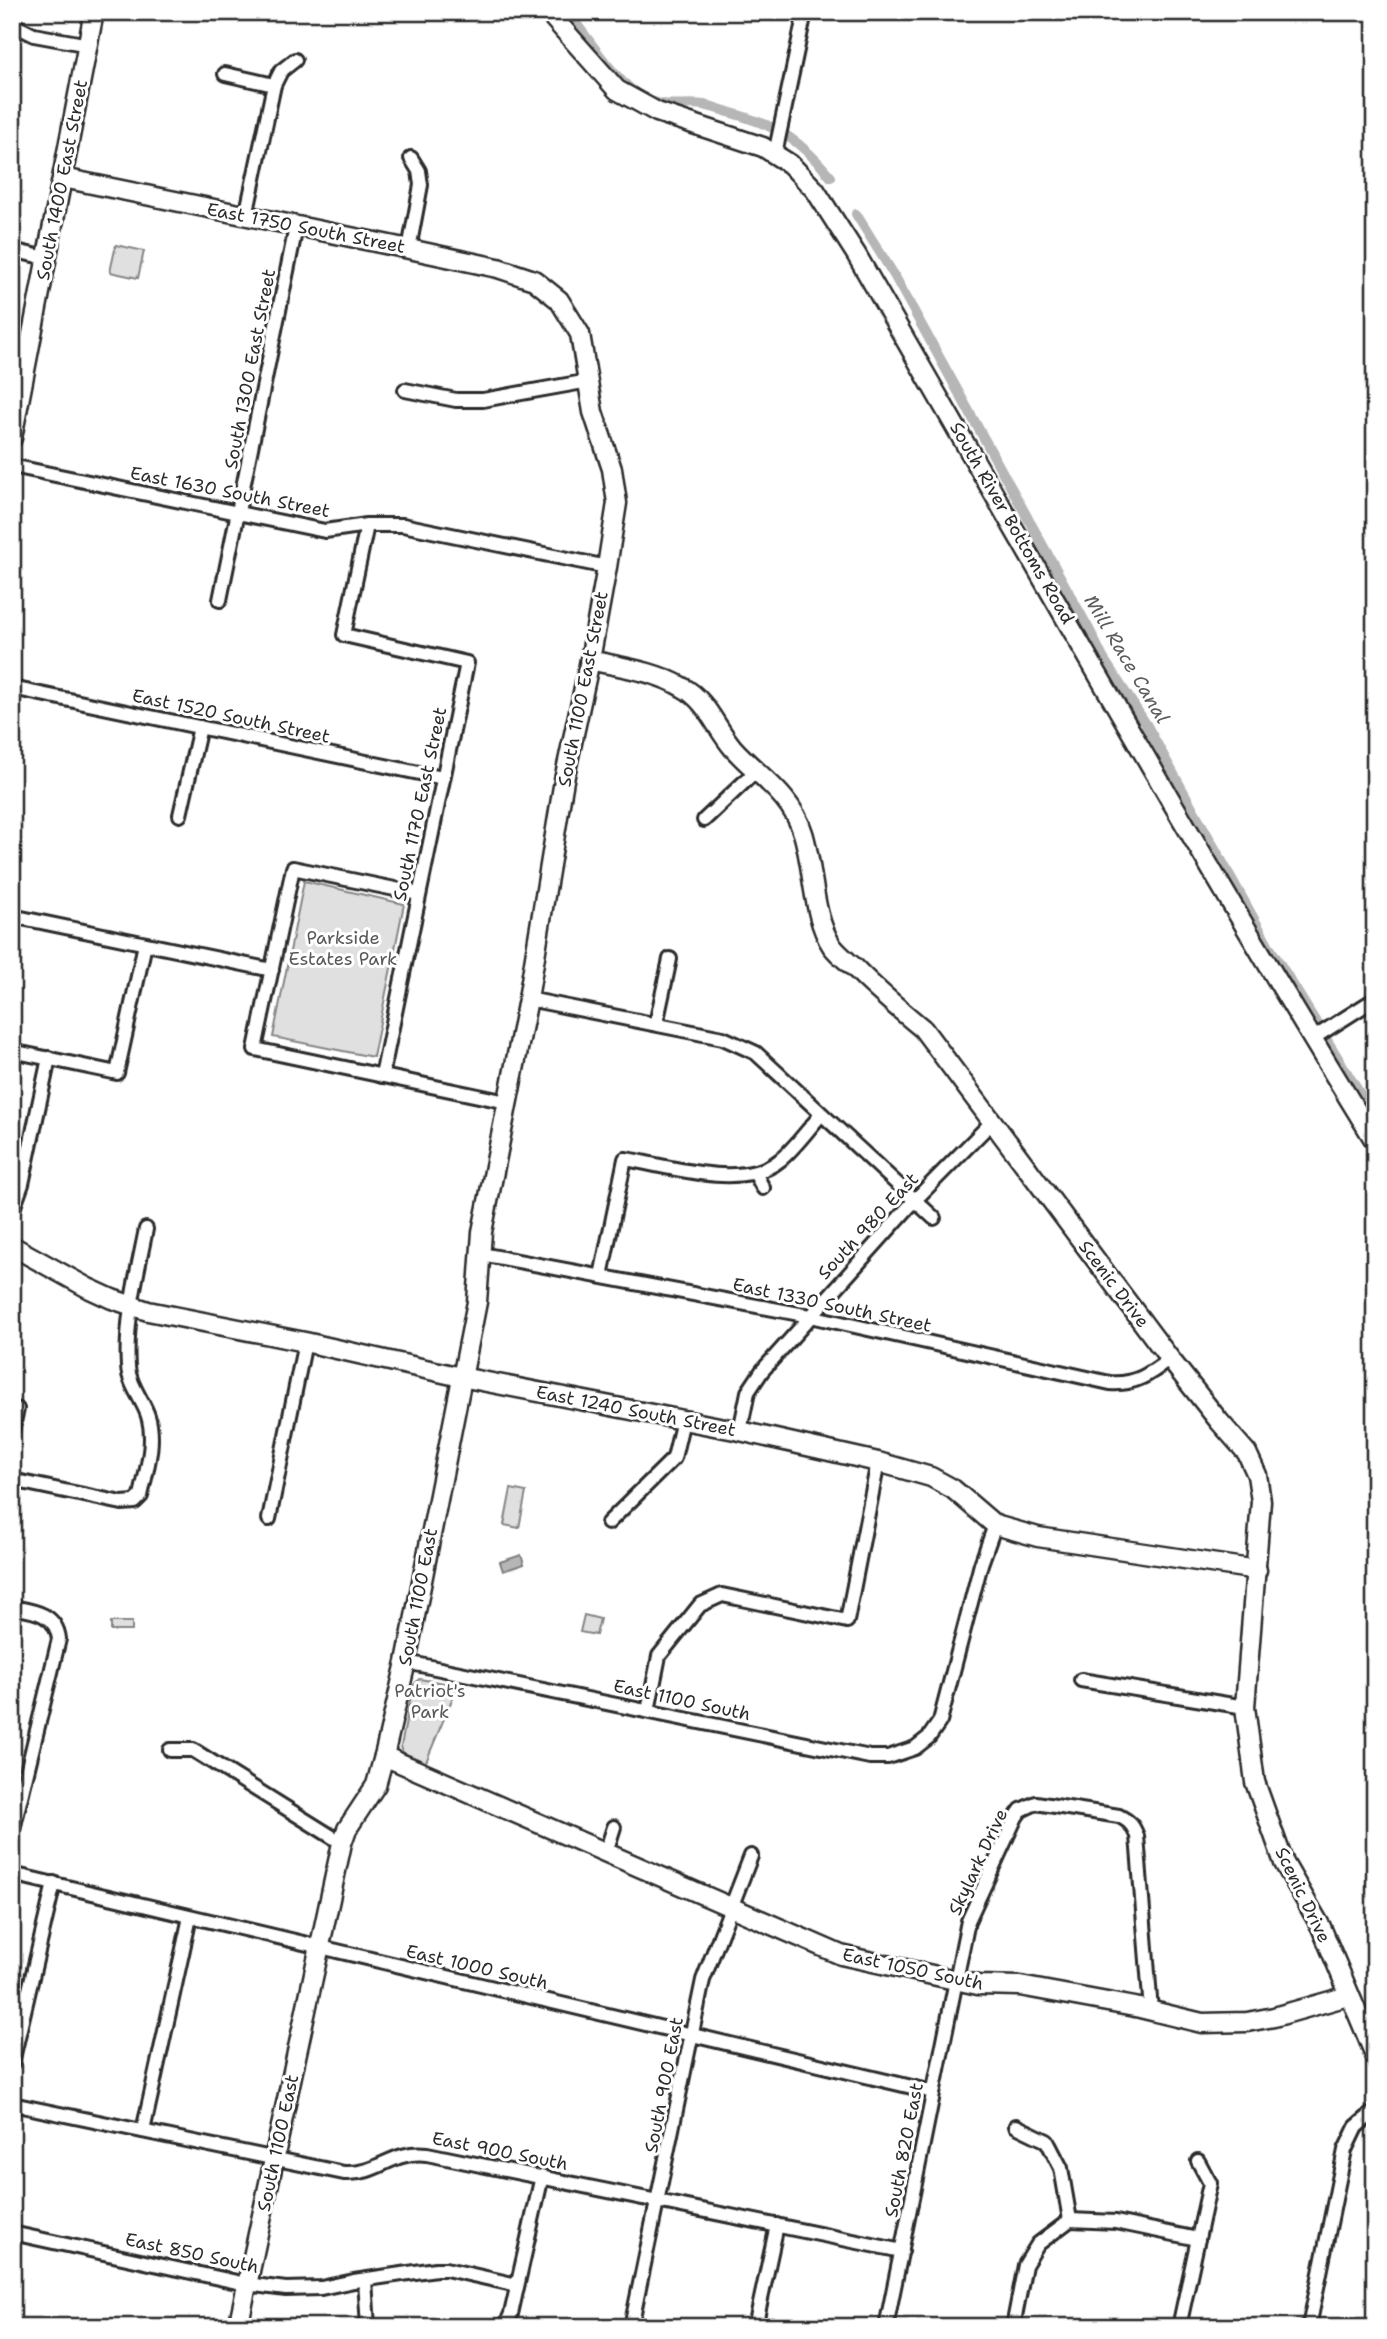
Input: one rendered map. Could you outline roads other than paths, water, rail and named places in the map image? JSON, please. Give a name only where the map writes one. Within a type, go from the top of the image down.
[{"type":"street","name":"South 1400 East Street","points":[[12,438],[94,12]]},
{"type":"street","name":"South River Bottoms Road","points":[[548,12],[617,90],[657,113],[744,141],[775,154],[790,164],[815,190],[856,254],[1320,1034],[1375,1141]]},
{"type":"street","points":[[775,154],[805,12]]},
{"type":"street","points":[[12,24],[34,35],[89,45]]},
{"type":"street","points":[[246,216],[274,85],[281,71],[295,60]]},
{"type":"street","points":[[225,74],[274,85]]},
{"type":"street","points":[[409,249],[421,185],[419,171],[411,158]]},
{"type":"street","name":"East 1750 South Street","points":[[63,178],[498,268],[534,279],[545,289]]},
{"type":"street","name":"South 1300 East Street","points":[[220,600],[296,227]]},
{"type":"street","points":[[12,250],[47,258]]},
{"type":"street","name":"South 1100 East Street","points":[[507,1102],[617,503],[612,469],[593,412],[580,334],[559,300],[545,289]]},
{"type":"street","points":[[405,390],[456,400],[483,400],[589,381]]},
{"type":"street","name":"East 1630 South Street","points":[[12,466],[325,531],[367,525],[403,525],[607,567]]},
{"type":"street","name":"South 1170 East Street","points":[[367,525],[344,635],[467,663],[382,1076]]},
{"type":"street","name":"Scenic Drive","points":[[590,660],[657,676],[683,687],[704,704],[732,746],[775,786],[802,829],[812,864],[815,902],[832,947],[882,996],[923,1028],[991,1123],[1170,1359],[1247,1453],[1257,1475],[1261,1501],[1245,1707],[1255,1782],[1284,1863],[1321,1927],[1375,2055]]},
{"type":"street","name":"East 1520 South Street","points":[[12,688],[443,778]]},
{"type":"street","points":[[180,815],[200,727]]},
{"type":"street","points":[[705,820],[756,771]]},
{"type":"street","points":[[419,894],[293,868],[255,1049],[507,1102]]},
{"type":"street","points":[[12,916],[272,970]]},
{"type":"street","points":[[12,1051],[117,1073],[145,944]]},
{"type":"street","points":[[656,1024],[670,959]]},
{"type":"street","points":[[528,999],[723,1038],[756,1053],[934,1218]]},
{"type":"street","points":[[1320,1034],[1375,999]]},
{"type":"street","points":[[12,1212],[22,1184],[50,1058]]},
{"type":"street","name":"South 1100 East","points":[[238,2327],[342,1843],[347,1829],[376,1785],[406,1661],[477,1302],[482,1231],[507,1102]]},
{"type":"street","points":[[601,1276],[625,1158],[724,1176],[755,1173],[780,1161],[821,1115]]},
{"type":"street","name":"South 980 East","points":[[740,1431],[748,1392],[762,1371],[915,1200],[991,1123]]},
{"type":"street","points":[[755,1173],[763,1188]]},
{"type":"street","points":[[12,1480],[122,1503],[135,1502],[141,1496],[151,1444],[149,1417],[128,1371],[128,1324],[146,1229]]},
{"type":"street","name":"East 1240 South Street","points":[[12,1246],[65,1277],[131,1305],[461,1377],[740,1431],[878,1462],[931,1477],[953,1489],[995,1525],[1038,1537],[1257,1570]]},
{"type":"street","name":"East 1330 South Street","points":[[481,1254],[810,1316],[1110,1383],[1120,1384],[1141,1379],[1170,1359]]},
{"type":"street","points":[[270,1520],[305,1342]]},
{"type":"street","points":[[12,1431],[17,1409]]},
{"type":"street","points":[[608,1523],[674,1458],[683,1420]]},
{"type":"street","points":[[648,1711],[659,1656],[700,1605],[722,1595],[847,1621],[878,1462]]},
{"type":"street","name":"East 1100 South","points":[[406,1661],[870,1757],[898,1755],[921,1744],[935,1729],[944,1710],[981,1564],[995,1525]]},
{"type":"street","points":[[12,1607],[40,1612],[55,1624],[59,1639],[17,1796],[12,1834]]},
{"type":"street","points":[[1081,1680],[1245,1707]]},
{"type":"street","points":[[170,1749],[193,1750],[342,1843]]},
{"type":"street","name":"East 1050 South","points":[[384,1756],[841,1955],[955,1981],[978,1985],[1020,1986],[1151,2011],[1183,2020],[1227,2024],[1274,2017],[1348,1996]]},
{"type":"street","name":"Skylark Drive","points":[[955,1981],[970,1913],[1016,1817],[1021,1810],[1036,1802],[1119,1816],[1134,1828],[1151,2011]]},
{"type":"street","points":[[606,1852],[614,1827]]},
{"type":"street","name":"South 900 East","points":[[631,2327],[703,1980],[751,1856]]},
{"type":"street","name":"East 1000 South","points":[[12,1874],[933,2092]]},
{"type":"street","points":[[12,2063],[54,1883]]},
{"type":"street","points":[[144,2131],[190,1917]]},
{"type":"street","name":"South 820 East","points":[[886,2327],[955,1981]]},
{"type":"street","points":[[12,1994],[27,1997]]},
{"type":"street","name":"East 900 South","points":[[12,2104],[352,2174],[370,2171],[399,2155],[416,2152],[902,2251]]},
{"type":"street","points":[[1309,2327],[1345,2150],[1356,2127],[1375,2111]]},
{"type":"street","points":[[1016,2126],[1048,2141],[1061,2168],[1070,2220]]},
{"type":"street","points":[[1179,2327],[1210,2183],[1198,2161]]},
{"type":"street","points":[[505,2327],[511,2314],[542,2176]]},
{"type":"street","points":[[1013,2327],[1025,2265],[1038,2244],[1070,2220],[1116,2222],[1198,2239]]},
{"type":"street","points":[[755,2327],[777,2225]]},
{"type":"street","name":"East 850 South","points":[[12,2233],[246,2284],[305,2290],[446,2269],[517,2285]]},
{"type":"street","points":[[365,2280],[368,2327]]},
{"type":"waterway","name":"Mill Race Canal","points":[[567,12],[613,72],[634,92],[653,102],[667,105],[704,105],[765,124],[799,145],[831,177]]},
{"type":"waterway","name":"Mill Race Canal","points":[[856,214],[894,275],[1103,658],[1146,724],[1269,946],[1375,1118]]},
{"type":"park label","name":"Parkside Estates Park","points":[[343,948]]},
{"type":"park label","name":"Patriot's Park","points":[[430,1701]]}]
